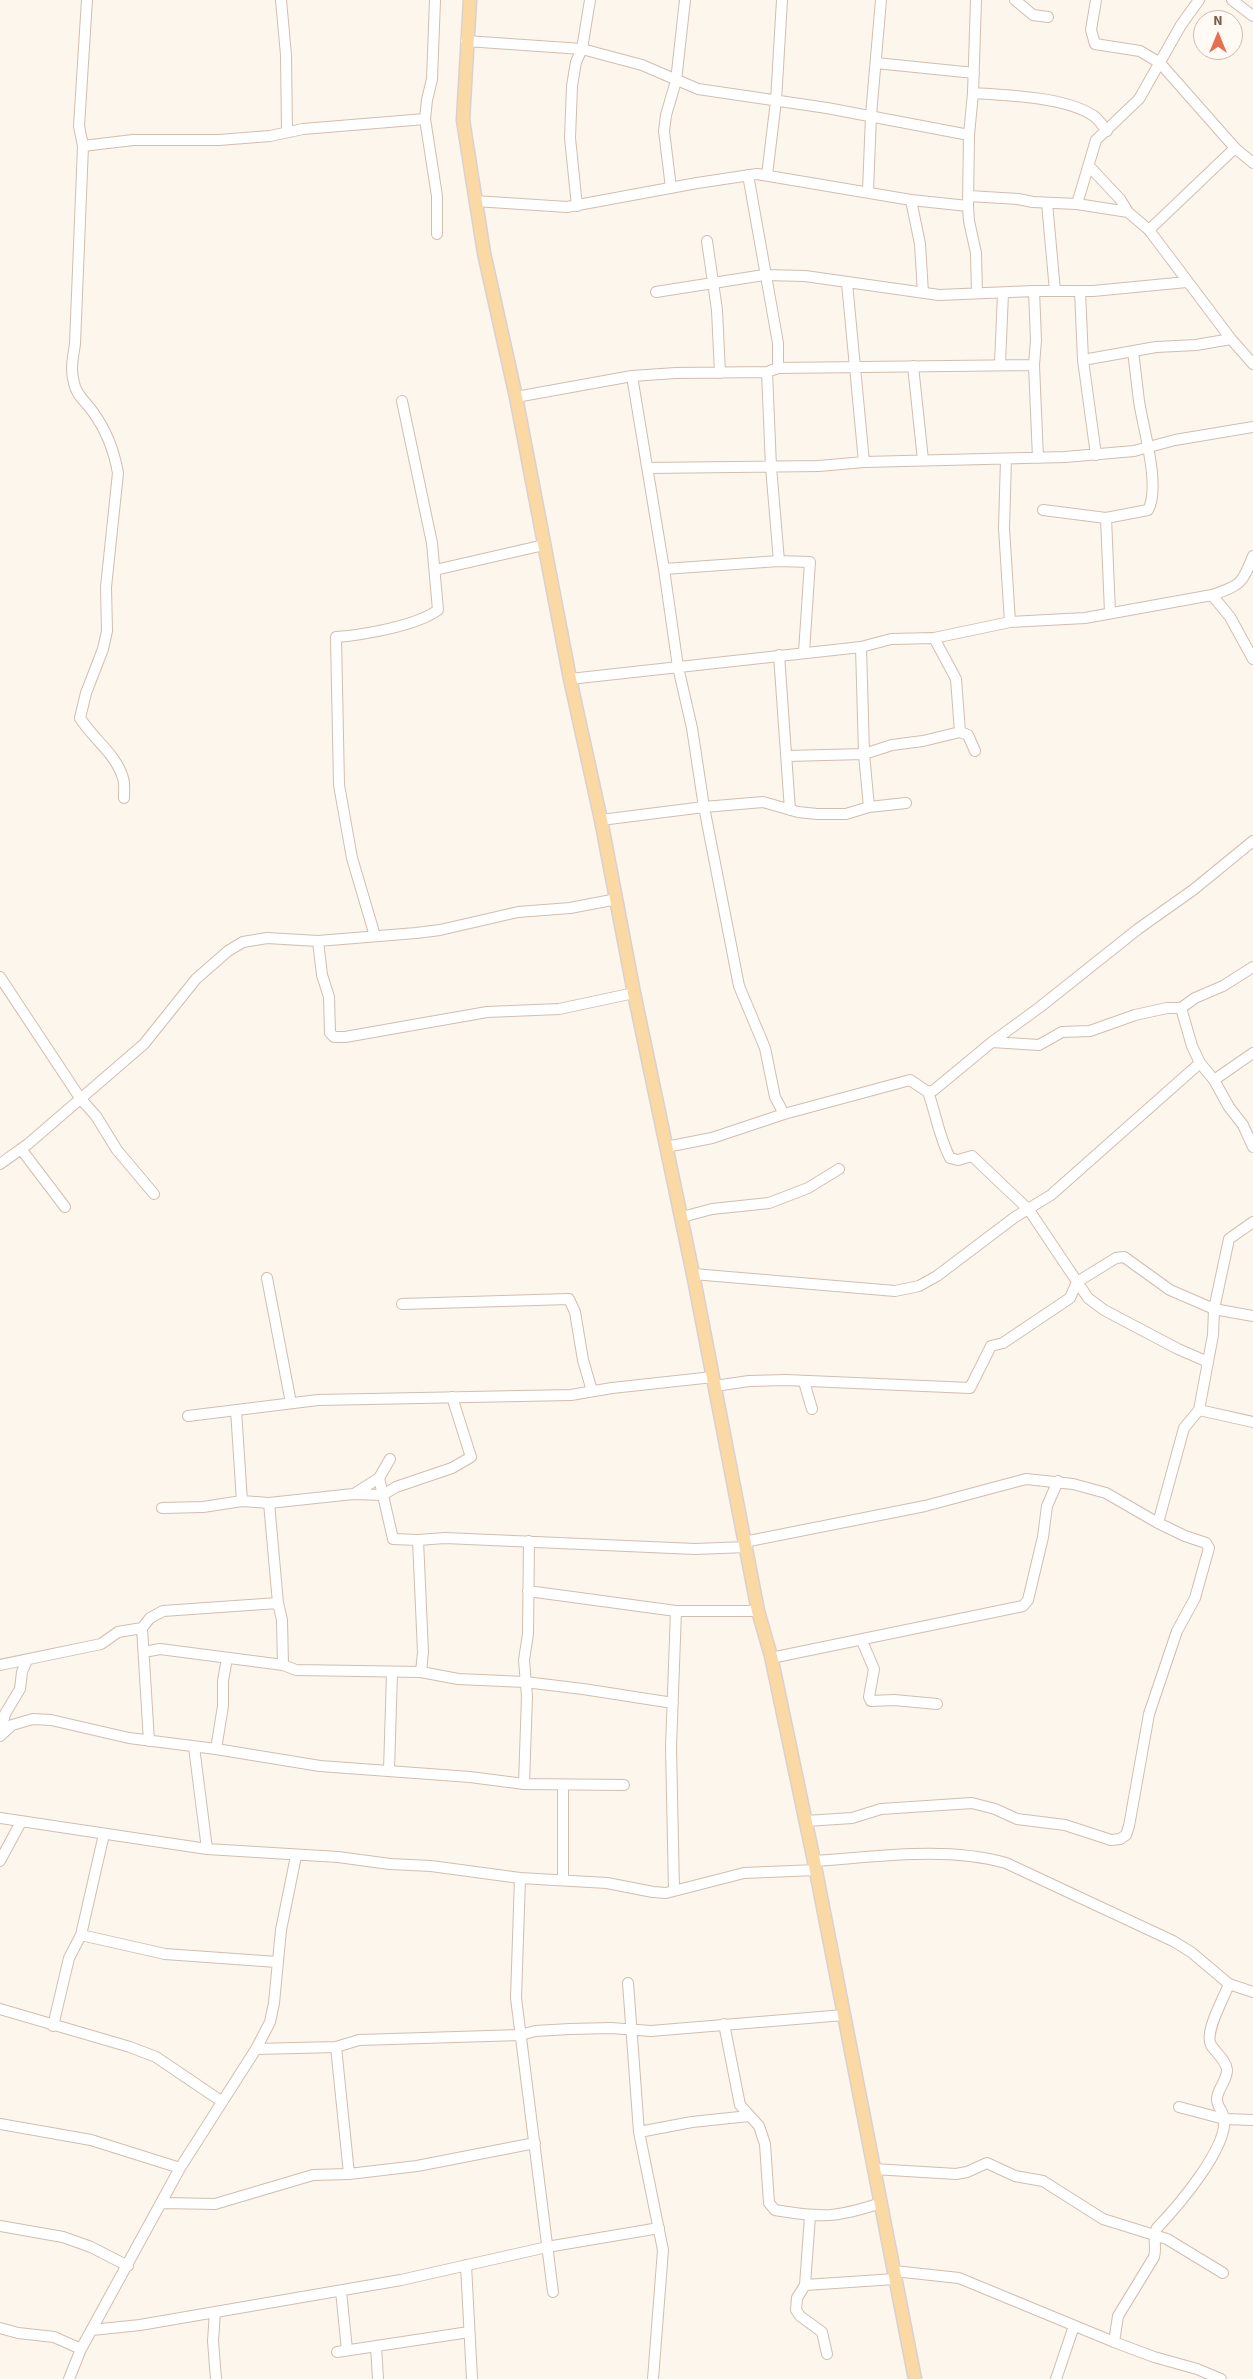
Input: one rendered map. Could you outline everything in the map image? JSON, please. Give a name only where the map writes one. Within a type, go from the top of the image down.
[{"type":"main road","points":[[470,0],[466,41],[463,120],[475,201],[516,397],[570,680],[618,898],[634,993],[694,1274],[758,1611],[771,1658],[815,1865],[915,2379]]},
{"type":"street","points":[[87,0],[79,126],[83,146],[78,221],[73,382],[77,392],[102,424],[109,440],[118,473],[106,587],[107,631],[103,649],[86,693],[80,718],[89,732],[112,756],[123,778],[124,798]]},
{"type":"street","points":[[281,0],[286,55],[287,132]]},
{"type":"street","points":[[435,0],[432,79],[425,119],[437,196],[437,234]]},
{"type":"street","points":[[576,206],[570,138],[572,86],[576,62],[582,49],[590,0]]},
{"type":"street","points":[[671,188],[664,131],[666,115],[676,81],[685,0]]},
{"type":"street","points":[[767,175],[776,101],[782,0]]},
{"type":"street","points":[[868,192],[871,115],[880,0]]},
{"type":"street","points":[[976,0],[973,93],[968,135],[968,221],[976,253],[977,293]]},
{"type":"street","points":[[1015,0],[1033,15],[1048,17]]},
{"type":"street","points":[[1096,0],[1091,30],[1095,44],[1140,51],[1160,63],[1234,148],[1253,163]]},
{"type":"street","points":[[1077,204],[1096,140],[1139,99],[1181,25],[1200,0]]},
{"type":"street","points":[[1232,0],[1253,16]]},
{"type":"street","points":[[466,41],[582,49],[642,65],[698,89],[871,115],[968,135]]},
{"type":"street","points":[[876,63],[974,73]]},
{"type":"street","points":[[973,93],[1024,96],[1076,108],[1094,116],[1107,131]]},
{"type":"street","points":[[83,146],[133,140],[219,140],[270,136],[287,132],[425,119]]},
{"type":"street","points":[[1149,230],[1234,148]]},
{"type":"street","points":[[1088,166],[1120,199],[1128,212],[1149,230],[1230,339],[1253,364]]},
{"type":"street","points":[[475,201],[523,203],[552,208],[576,206],[748,175],[767,175],[911,200],[1077,204],[1128,212]]},
{"type":"street","points":[[748,175],[764,274],[778,343],[778,368]]},
{"type":"street","points":[[911,200],[920,244],[924,293]]},
{"type":"street","points":[[1047,203],[1055,290]]},
{"type":"street","points":[[707,241],[717,310],[720,373]]},
{"type":"street","points":[[656,292],[764,274],[805,276],[939,295],[1055,290],[1080,291],[1187,282]]},
{"type":"street","points":[[848,283],[864,462]]},
{"type":"street","points":[[1034,291],[1036,340],[1034,365],[1038,458]]},
{"type":"street","points":[[1080,291],[1083,360],[1096,454]]},
{"type":"street","points":[[1000,364],[1004,293]]},
{"type":"street","points":[[1083,360],[1156,347],[1196,345],[1230,339]]},
{"type":"street","points":[[1043,510],[1106,518],[1148,510],[1151,504],[1152,490],[1148,447],[1139,402],[1133,351]]},
{"type":"street","points":[[516,397],[632,376],[676,373],[767,372],[778,368],[1034,365]]},
{"type":"street","points":[[913,366],[923,460]]},
{"type":"street","points":[[767,372],[771,467],[779,561]]},
{"type":"street","points":[[632,376],[678,667],[692,728],[704,807],[739,986],[765,1048],[775,1097],[784,1114]]},
{"type":"street","points":[[375,936],[352,858],[339,785],[336,637],[358,635],[428,617],[438,610],[432,543],[402,401]]},
{"type":"street","points":[[648,468],[819,466],[864,462],[1038,458],[1134,451],[1253,428]]},
{"type":"street","points":[[1006,459],[1004,528],[1010,622]]},
{"type":"street","points":[[1106,518],[1110,612]]},
{"type":"street","points":[[435,570],[544,545]]},
{"type":"street","points":[[570,680],[861,647],[891,640],[934,638],[1010,622],[1078,619],[1212,595],[1244,580],[1253,556]]},
{"type":"street","points":[[664,569],[779,561],[810,562],[804,652]]},
{"type":"street","points":[[1212,595],[1230,617],[1253,659]]},
{"type":"street","points":[[934,638],[956,680],[960,732]]},
{"type":"street","points":[[861,647],[864,754],[869,807]]},
{"type":"street","points":[[779,655],[790,810]]},
{"type":"street","points":[[787,756],[864,754],[892,745],[960,732],[968,735],[975,750]]},
{"type":"street","points":[[601,820],[704,807],[763,802],[790,810],[817,814],[846,814],[869,807],[906,803]]},
{"type":"street","points":[[928,1092],[934,1090],[992,1042],[1040,1007],[1138,929],[1193,890],[1253,840]]},
{"type":"street","points":[[0,1164],[21,1149],[150,1038],[196,979],[228,951],[243,942],[267,938],[318,941],[440,930],[518,912],[570,908],[618,898]]},
{"type":"street","points":[[318,941],[322,975],[329,996],[330,1033],[334,1038],[345,1038],[487,1012],[559,1009],[634,993]]},
{"type":"street","points":[[992,1042],[1039,1045],[1062,1032],[1090,1031],[1135,1015],[1167,1008],[1181,1008],[1195,998],[1223,986],[1253,967]]},
{"type":"street","points":[[0,977],[80,1098],[96,1116],[122,1156],[154,1194]]},
{"type":"street","points":[[1181,1008],[1192,1046],[1200,1063],[1214,1080],[1229,1107],[1243,1125],[1253,1146]]},
{"type":"street","points":[[1214,1080],[1253,1053]]},
{"type":"street","points":[[694,1274],[895,1291],[919,1286],[936,1276],[1015,1216],[1029,1210],[1051,1195],[1200,1063]]},
{"type":"street","points":[[666,1148],[712,1138],[784,1114],[910,1080],[928,1092],[938,1117],[942,1142],[950,1158],[958,1160],[972,1156],[1029,1210],[1088,1298],[1104,1310],[1178,1349],[1208,1362]]},
{"type":"street","points":[[21,1149],[65,1207]]},
{"type":"street","points":[[682,1216],[712,1209],[769,1203],[808,1188],[839,1169]]},
{"type":"street","points":[[1158,1524],[1184,1428],[1199,1410],[1208,1362],[1214,1309],[1229,1239],[1253,1222]]},
{"type":"street","points":[[188,1416],[318,1400],[571,1395],[592,1391],[714,1381],[786,1380],[970,1388],[991,1346],[1004,1343],[1070,1298],[1077,1282],[1116,1258],[1124,1257],[1170,1290],[1214,1309],[1253,1316]]},
{"type":"street","points":[[267,1278],[291,1403]]},
{"type":"street","points":[[402,1304],[569,1298],[575,1312],[583,1360],[592,1391]]},
{"type":"street","points":[[804,1382],[812,1409]]},
{"type":"street","points":[[162,1508],[203,1507],[242,1501],[269,1503],[353,1494],[383,1495],[396,1487],[452,1468],[471,1456],[452,1397]]},
{"type":"street","points":[[236,1410],[242,1501]]},
{"type":"street","points":[[1199,1410],[1253,1422]]},
{"type":"street","points":[[353,1494],[380,1478],[390,1459]]},
{"type":"street","points":[[380,1478],[393,1538],[418,1540],[445,1538],[695,1549],[746,1544],[924,1506],[1026,1479],[1058,1481],[1106,1493],[1158,1524],[1206,1543],[1208,1548],[1195,1598],[1177,1631],[1149,1714],[1126,1835],[1120,1839],[1111,1840],[1065,1825],[1017,1819],[995,1809],[972,1803],[881,1809],[852,1818],[806,1821]]},
{"type":"street","points":[[771,1658],[862,1641],[1024,1606],[1028,1600],[1043,1537],[1047,1506],[1058,1481]]},
{"type":"street","points":[[269,1503],[278,1603],[282,1620],[283,1665]]},
{"type":"street","points":[[418,1540],[423,1652],[420,1672]]},
{"type":"street","points":[[524,1784],[529,1541]]},
{"type":"street","points":[[528,1591],[676,1611],[758,1611]]},
{"type":"street","points":[[0,1665],[101,1644],[118,1632],[142,1628],[150,1618],[163,1611],[278,1603]]},
{"type":"street","points":[[674,1890],[671,1818],[676,1611]]},
{"type":"street","points":[[142,1628],[150,1741]]},
{"type":"street","points":[[862,1641],[874,1669],[869,1697],[871,1702],[894,1700],[936,1704]]},
{"type":"street","points":[[144,1652],[160,1649],[283,1665],[296,1670],[420,1672],[458,1678],[525,1682],[673,1704]]},
{"type":"street","points":[[216,1749],[223,1706],[223,1681],[227,1658]]},
{"type":"street","points":[[0,1736],[5,1714],[20,1689],[22,1672],[27,1660]]},
{"type":"street","points":[[389,1771],[392,1672]]},
{"type":"street","points":[[0,1736],[12,1725],[33,1719],[51,1720],[150,1741],[216,1749],[320,1766],[524,1784],[624,1786]]},
{"type":"street","points":[[194,1747],[207,1849]]},
{"type":"street","points":[[562,1880],[564,1785]]},
{"type":"street","points":[[0,1818],[207,1849],[296,1856],[338,1857],[390,1864],[431,1866],[520,1878],[607,1883],[666,1893],[744,1873],[919,1854],[983,1857],[998,1861],[1173,1941],[1191,1952],[1229,1984],[1253,1992]]},
{"type":"street","points":[[0,1861],[21,1822]]},
{"type":"street","points":[[53,2026],[69,1958],[82,1935],[104,1834]]},
{"type":"street","points":[[69,2379],[81,2349],[163,2203],[180,2168],[221,2101],[256,2049],[270,2022],[274,2003],[277,1962],[296,1856]]},
{"type":"street","points":[[520,1878],[516,1998],[552,2292]]},
{"type":"street","points":[[82,1935],[165,1954],[277,1962]]},
{"type":"street","points":[[628,1983],[630,2029],[640,2132],[663,2250],[653,2379]]},
{"type":"street","points":[[1114,2342],[1118,2316],[1154,2257],[1156,2249],[1154,2233],[1218,2149],[1224,2119],[1217,2102],[1217,2096],[1227,2076],[1226,2064],[1212,2045],[1208,2034],[1229,1984]]},
{"type":"street","points":[[0,2009],[130,2047],[156,2057],[221,2101]]},
{"type":"street","points":[[256,2049],[336,2047],[359,2040],[521,2035],[535,2030],[630,2029],[651,2031],[844,2016]]},
{"type":"street","points":[[724,2024],[740,2105],[759,2126],[765,2144],[769,2203],[771,2207],[775,2210],[810,2216],[836,2216],[880,2203]]},
{"type":"street","points":[[336,2047],[349,2174]]},
{"type":"street","points":[[1179,2107],[1224,2119],[1253,2120]]},
{"type":"street","points":[[640,2132],[692,2122],[749,2116]]},
{"type":"street","points":[[0,2124],[91,2140],[180,2168]]},
{"type":"street","points":[[163,2203],[214,2204],[313,2175],[349,2174],[417,2166],[535,2143]]},
{"type":"street","points":[[874,2169],[956,2174],[967,2172],[983,2164],[992,2164],[1015,2176],[1043,2180],[1103,2219],[1154,2233],[1223,2273]]},
{"type":"street","points":[[810,2216],[805,2285],[797,2298],[796,2310],[800,2316],[822,2332],[826,2354]]},
{"type":"street","points":[[0,2226],[62,2236],[91,2247],[128,2266]]},
{"type":"street","points":[[92,2330],[140,2325],[341,2290],[547,2247],[659,2228]]},
{"type":"street","points":[[466,2265],[472,2379]]},
{"type":"street","points":[[805,2285],[895,2275],[958,2278],[1114,2342],[1154,2357],[1197,2369],[1221,2379]]},
{"type":"street","points":[[341,2290],[342,2351],[469,2332]]},
{"type":"street","points":[[216,2312],[213,2342],[216,2379]]},
{"type":"street","points":[[1056,2379],[1074,2326]]},
{"type":"street","points":[[0,2328],[18,2333],[54,2337],[81,2349]]},
{"type":"street","points":[[376,2346],[378,2379]]}]
